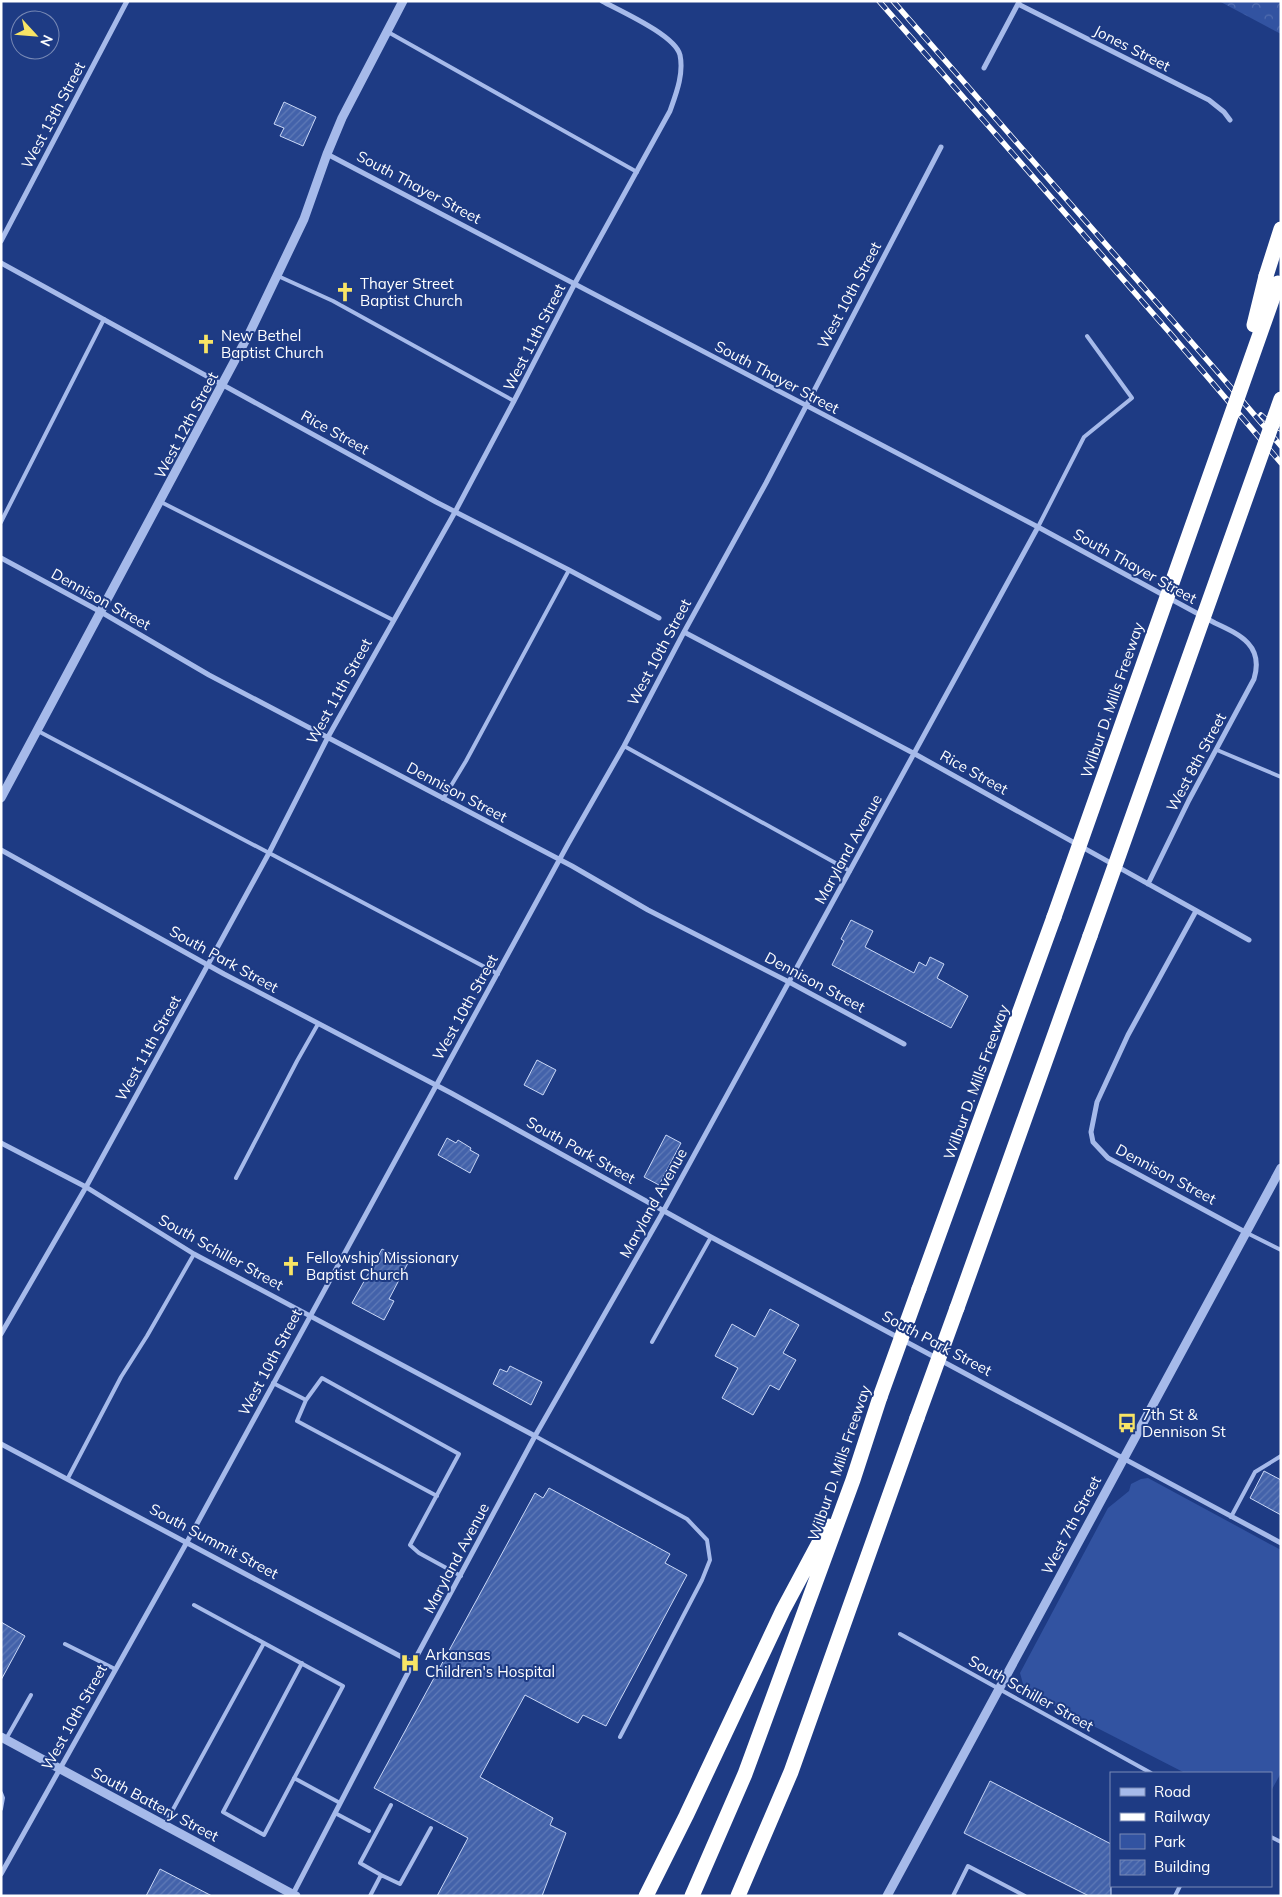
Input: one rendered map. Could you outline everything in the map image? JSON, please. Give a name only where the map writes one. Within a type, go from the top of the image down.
[{"type":"highway","name":"Wilbur D. Mills Freeway","points":[[692,1896],[746,1774],[853,1480],[880,1397],[1054,917],[1236,402],[1275,278],[1281,229]]},
{"type":"highway","points":[[738,1896],[791,1772],[1281,399]]},
{"type":"highway","points":[[646,1896],[686,1816],[783,1610],[853,1480]]},
{"type":"highway","points":[[750,1896],[772,1817]]},
{"type":"street","name":"West 13th Street","points":[[1,241],[127,1]]},
{"type":"street","name":"West 12th Street","points":[[1,798],[161,502],[278,276],[304,218],[342,118],[403,1]]},
{"type":"street","name":"West 11th Street","points":[[1,1334],[86,1187],[208,965],[269,853],[328,737],[455,512],[574,284],[670,111],[680,80],[680,55],[673,44],[647,24],[602,1]]},
{"type":"street","points":[[984,68],[1019,3]]},
{"type":"street","name":"Jones Street","points":[[1019,3],[1209,100],[1224,112],[1230,120]]},
{"type":"street","name":"West 10th Street","points":[[1,1874],[188,1542],[559,860],[624,746],[766,483],[941,147]]},
{"type":"street","name":"South Thayer Street","points":[[327,154],[1038,527],[1234,632],[1254,651]]},
{"type":"street","name":"Rice Street","points":[[1,263],[455,512],[658,618]]},
{"type":"street","name":"Maryland Avenue","points":[[295,1895],[340,1803],[413,1663],[535,1436],[664,1210],[1038,527]]},
{"type":"street","name":"Dennison Street","points":[[1,558],[101,612],[209,675],[559,860],[648,910],[789,982],[904,1044]]},
{"type":"street","name":"Rice Street","points":[[684,632],[915,754],[1249,940]]},
{"type":"street","name":"West 8th Street","points":[[1148,884],[1254,679],[1258,666],[1254,651]]},
{"type":"street","name":"South Park Street","points":[[1,850],[208,965],[436,1086],[711,1237],[1158,1475],[1231,1517],[1281,1542]]},
{"type":"street","name":"Dennison Street","points":[[1196,911],[1128,1035],[1097,1102],[1091,1132],[1092,1142],[1108,1158],[1245,1232]]},
{"type":"street","name":"South Schiller Street","points":[[1,1143],[86,1187],[194,1254],[535,1436]]},
{"type":"street","name":"West 7th Street","points":[[887,1896],[1281,1168]]},
{"type":"street","name":"South Summit Street","points":[[1,1444],[413,1663]]},
{"type":"street","name":"South Battery Street","points":[[4,1738],[295,1895]]},
{"type":"lane","points":[[387,32],[637,172]]},
{"type":"lane","points":[[278,276],[333,301],[514,401]]},
{"type":"lane","points":[[1,522],[104,319]]},
{"type":"lane","points":[[1038,527],[1084,437],[1132,398],[1087,336]]},
{"type":"lane","points":[[161,502],[393,620]]},
{"type":"lane","points":[[443,799],[466,761],[569,570]]},
{"type":"lane","points":[[37,730],[498,974]]},
{"type":"lane","points":[[624,746],[850,871]]},
{"type":"lane","points":[[1217,750],[1281,777]]},
{"type":"lane","points":[[236,1178],[296,1061],[318,1024]]},
{"type":"lane","points":[[1245,1232],[1281,1250]]},
{"type":"lane","points":[[652,1342],[711,1237]]},
{"type":"lane","points":[[68,1478],[121,1376],[147,1336],[194,1254]]},
{"type":"lane","points":[[437,1496],[297,1421],[306,1400],[322,1378],[459,1454],[437,1496],[410,1545],[419,1553],[461,1576]]},
{"type":"lane","points":[[273,1383],[306,1400]]},
{"type":"lane","points":[[535,1436],[687,1519],[707,1540],[710,1560],[702,1580],[620,1736]]},
{"type":"lane","points":[[1231,1517],[1255,1472],[1281,1456]]},
{"type":"lane","points":[[194,1605],[264,1642],[302,1663],[343,1686],[264,1835],[222,1812],[302,1663]]},
{"type":"lane","name":"South Schiller Street","points":[[900,1634],[1149,1772]]},
{"type":"lane","points":[[165,1824],[264,1642]]},
{"type":"lane","points":[[65,1644],[115,1669]]},
{"type":"lane","points":[[4,1738],[31,1695]]},
{"type":"lane","points":[[294,1778],[340,1803]]},
{"type":"lane","points":[[1,1793],[3,1806],[1,1809]]},
{"type":"lane","points":[[391,1805],[360,1863],[400,1884],[430,1828]]},
{"type":"lane","points":[[335,1813],[369,1832]]},
{"type":"lane","points":[[953,1896],[968,1866],[1025,1896]]},
{"type":"lane","points":[[370,1896],[381,1875]]},
{"type":"green space","points":[[1219,1],[1281,1],[1281,34]]},
{"type":"green space","points":[[1148,1478],[1281,1550],[1281,1773],[1272,1789],[1272,1772],[1183,1772],[1025,1691],[1020,1673],[1108,1508],[1129,1491],[1131,1484]]},
{"type":"building","points":[[284,102],[316,117],[303,146],[280,136],[284,128],[274,124]]},
{"type":"building","points":[[851,920],[873,931],[865,947],[914,973],[919,962],[926,966],[930,957],[944,964],[937,978],[968,996],[951,1028],[832,965],[844,941],[841,939]]},
{"type":"building","points":[[537,1060],[556,1070],[543,1095],[524,1085]]},
{"type":"building","points":[[666,1135],[681,1143],[659,1185],[644,1177]]},
{"type":"building","points":[[447,1138],[456,1143],[458,1140],[479,1155],[470,1173],[438,1155]]},
{"type":"building","points":[[382,1249],[408,1263],[389,1299],[394,1301],[384,1320],[352,1303]]},
{"type":"building","points":[[770,1309],[799,1325],[783,1353],[796,1360],[779,1390],[770,1385],[753,1415],[722,1398],[738,1368],[715,1356],[732,1324],[755,1337]]},
{"type":"building","points":[[510,1366],[542,1382],[531,1405],[493,1384],[500,1369],[507,1372]]},
{"type":"building","points":[[1264,1471],[1281,1480],[1281,1515],[1250,1498]]},
{"type":"building","points":[[549,1488],[670,1554],[665,1563],[687,1575],[606,1726],[583,1715],[578,1723],[525,1695],[480,1777],[553,1818],[550,1825],[566,1833],[542,1896],[437,1896],[468,1838],[374,1788],[535,1493],[543,1498]]},
{"type":"building","points":[[1,1622],[25,1636],[1,1680]]},
{"type":"building","points":[[990,1781],[1110,1843],[1111,1896],[1089,1896],[964,1833]]},
{"type":"building","points":[[160,1869],[212,1896],[146,1896]]},
{"type":"railway","points":[[879,1],[1170,333],[1281,463]]},
{"type":"railway","points":[[893,1],[1281,446]]},
{"type":"railway","points":[[1261,415],[1281,429]]},
{"type":"place","name":"Thayer Street Baptist Church","points":[[345,292]]},
{"type":"place","name":"New Bethel Baptist Church","points":[[206,344]]},
{"type":"place","name":"Fellowship Missionary Baptist Church","points":[[291,1266]]},
{"type":"place","name":"7th St & Dennison St","points":[[1127,1423]]},
{"type":"place","name":"Arkansas Children's Hospital","points":[[410,1663]]}]
